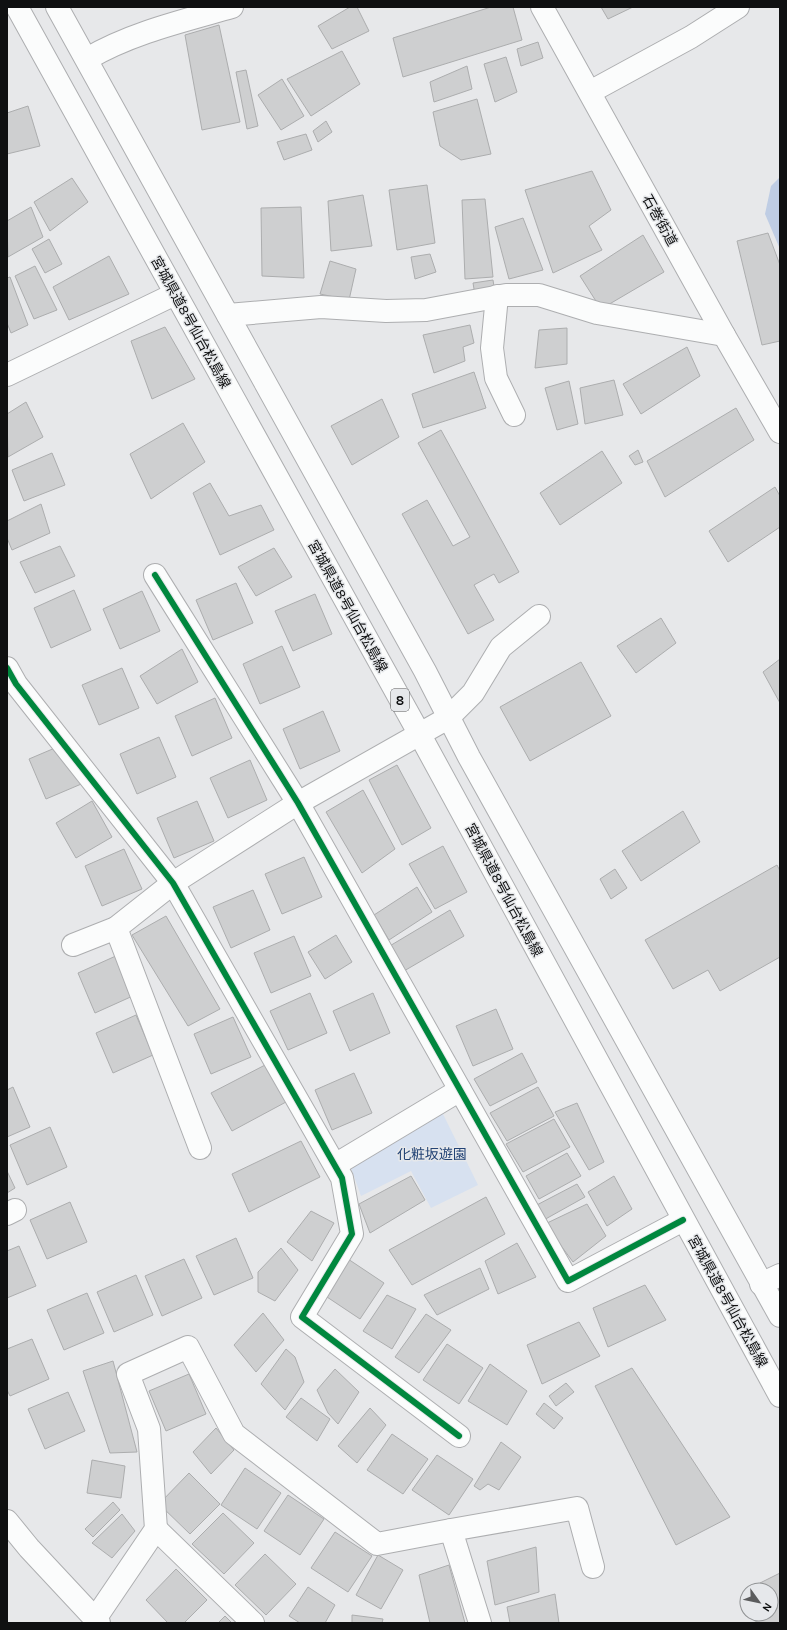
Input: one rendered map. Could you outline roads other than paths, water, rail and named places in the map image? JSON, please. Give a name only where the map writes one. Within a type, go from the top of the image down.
[{"type":"street","name":"宮城県道8号仙台松島線","points":[[17,7],[420,734],[780,1396]]},
{"type":"street","points":[[58,7],[425,671],[448,718],[771,1279],[780,1316]]},
{"type":"street","points":[[87,60],[101,51],[155,29],[232,7]]},
{"type":"street","name":"石巻街道","points":[[542,7],[724,335],[780,432]]},
{"type":"street","points":[[590,92],[691,37],[738,7]]},
{"type":"street","points":[[7,375],[175,294]]},
{"type":"street","points":[[228,315],[321,307],[386,311],[426,310],[497,296],[539,294],[597,313],[724,335]]},
{"type":"street","points":[[497,296],[492,348],[496,378],[514,415]]},
{"type":"street","points":[[155,575],[298,803],[568,1281],[683,1220]]},
{"type":"street","points":[[73,945],[116,928],[173,883],[298,803],[448,718],[473,693],[501,647],[539,616]]},
{"type":"street","points":[[10,681],[173,883],[342,1178],[352,1234],[302,1317],[459,1436]]},
{"type":"street","points":[[116,928],[200,1148]]},
{"type":"street","points":[[334,1165],[460,1090]]},
{"type":"street","points":[[7,1521],[97,1621],[156,1529],[149,1429],[128,1374],[188,1347],[234,1434],[377,1544],[577,1508],[593,1567]]},
{"type":"street","points":[[156,1529],[253,1623]]},
{"type":"street","points":[[451,1530],[480,1623]]},
{"type":"park label","name":"化粧坂遊園","points":[[432,1154]]}]
